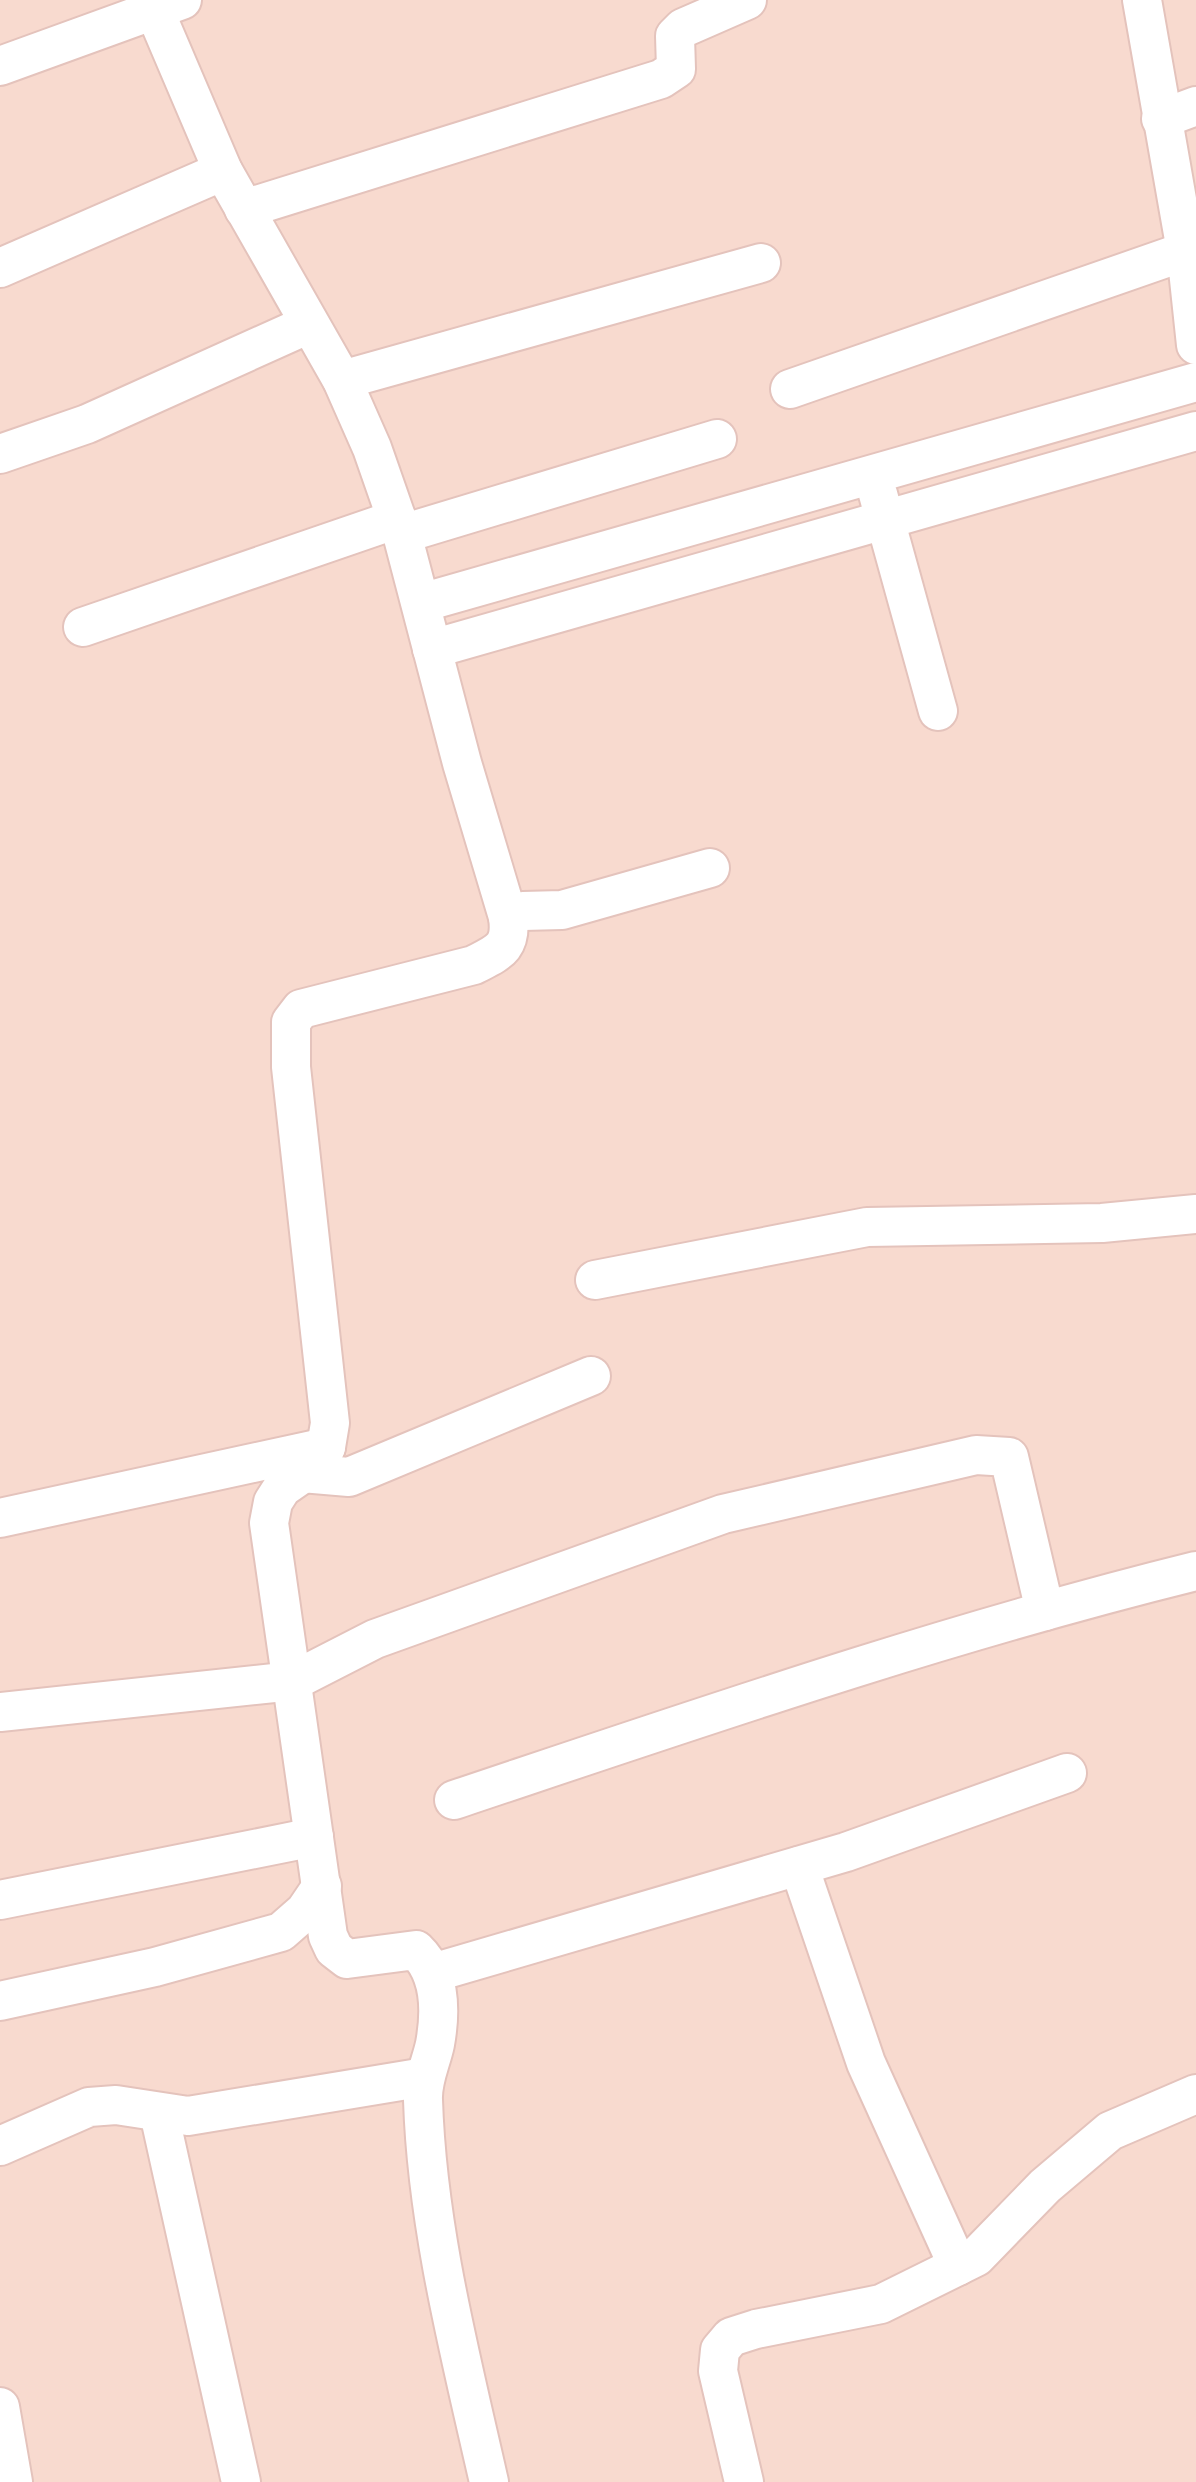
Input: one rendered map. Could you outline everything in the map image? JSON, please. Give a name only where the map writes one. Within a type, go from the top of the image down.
[{"type":"street","points":[[244,209],[661,79],[676,69],[675,36],[683,28],[747,0]]},
{"type":"street","points":[[1142,0],[1179,113],[1186,251],[1196,345]]},
{"type":"street","points":[[0,65],[161,3],[223,171],[342,380],[372,447],[400,526],[462,763],[508,917],[510,934],[500,952],[474,965],[301,1009],[291,1022],[290,1054],[330,1423],[314,1460],[282,1488],[273,1502],[270,1523],[328,1936],[334,1949],[347,1959],[416,1950],[428,1961],[435,1978],[439,1997],[435,2043],[425,2077],[423,2099],[427,2145],[446,2291],[489,2482]]},
{"type":"street","points":[[0,268],[223,171]]},
{"type":"street","points":[[790,389],[1186,251]]},
{"type":"street","points":[[342,380],[761,263]]},
{"type":"street","points":[[0,454],[87,424],[309,324]]},
{"type":"street","points":[[432,649],[878,496],[1196,383]]},
{"type":"street","points":[[421,603],[878,496],[1196,431]]},
{"type":"street","points":[[83,627],[400,526],[717,439]]},
{"type":"street","points":[[878,496],[938,712]]},
{"type":"street","points":[[508,917],[523,911],[562,910],[710,868]]},
{"type":"street","points":[[595,1280],[867,1227],[1102,1223],[1196,1214]]},
{"type":"street","points":[[0,1518],[314,1460],[349,1477],[591,1376]]},
{"type":"street","points":[[0,1712],[293,1681],[375,1639],[723,1514],[976,1455],[1009,1457],[1045,1611]]},
{"type":"street","points":[[454,1800],[814,1682],[1045,1611],[1196,1571]]},
{"type":"street","points":[[435,1978],[436,1972],[799,1866],[1068,1773]]},
{"type":"street","points":[[0,1900],[314,1837]]},
{"type":"street","points":[[799,1866],[866,2063],[958,2266]]},
{"type":"street","points":[[0,2001],[155,1967],[281,1932],[305,1911],[322,1886]]},
{"type":"street","points":[[0,2146],[89,2107],[116,2105],[188,2116],[425,2077]]},
{"type":"street","points":[[744,2482],[718,2371],[720,2350],[732,2337],[756,2329],[881,2304],[976,2257],[1045,2186],[1110,2131],[1196,2094]]},
{"type":"street","points":[[159,2113],[241,2482]]},
{"type":"street","points":[[0,2407],[8,2474]]},
{"type":"shaded area","points":[[0,0],[1196,0],[1196,2482],[0,2482]]}]
